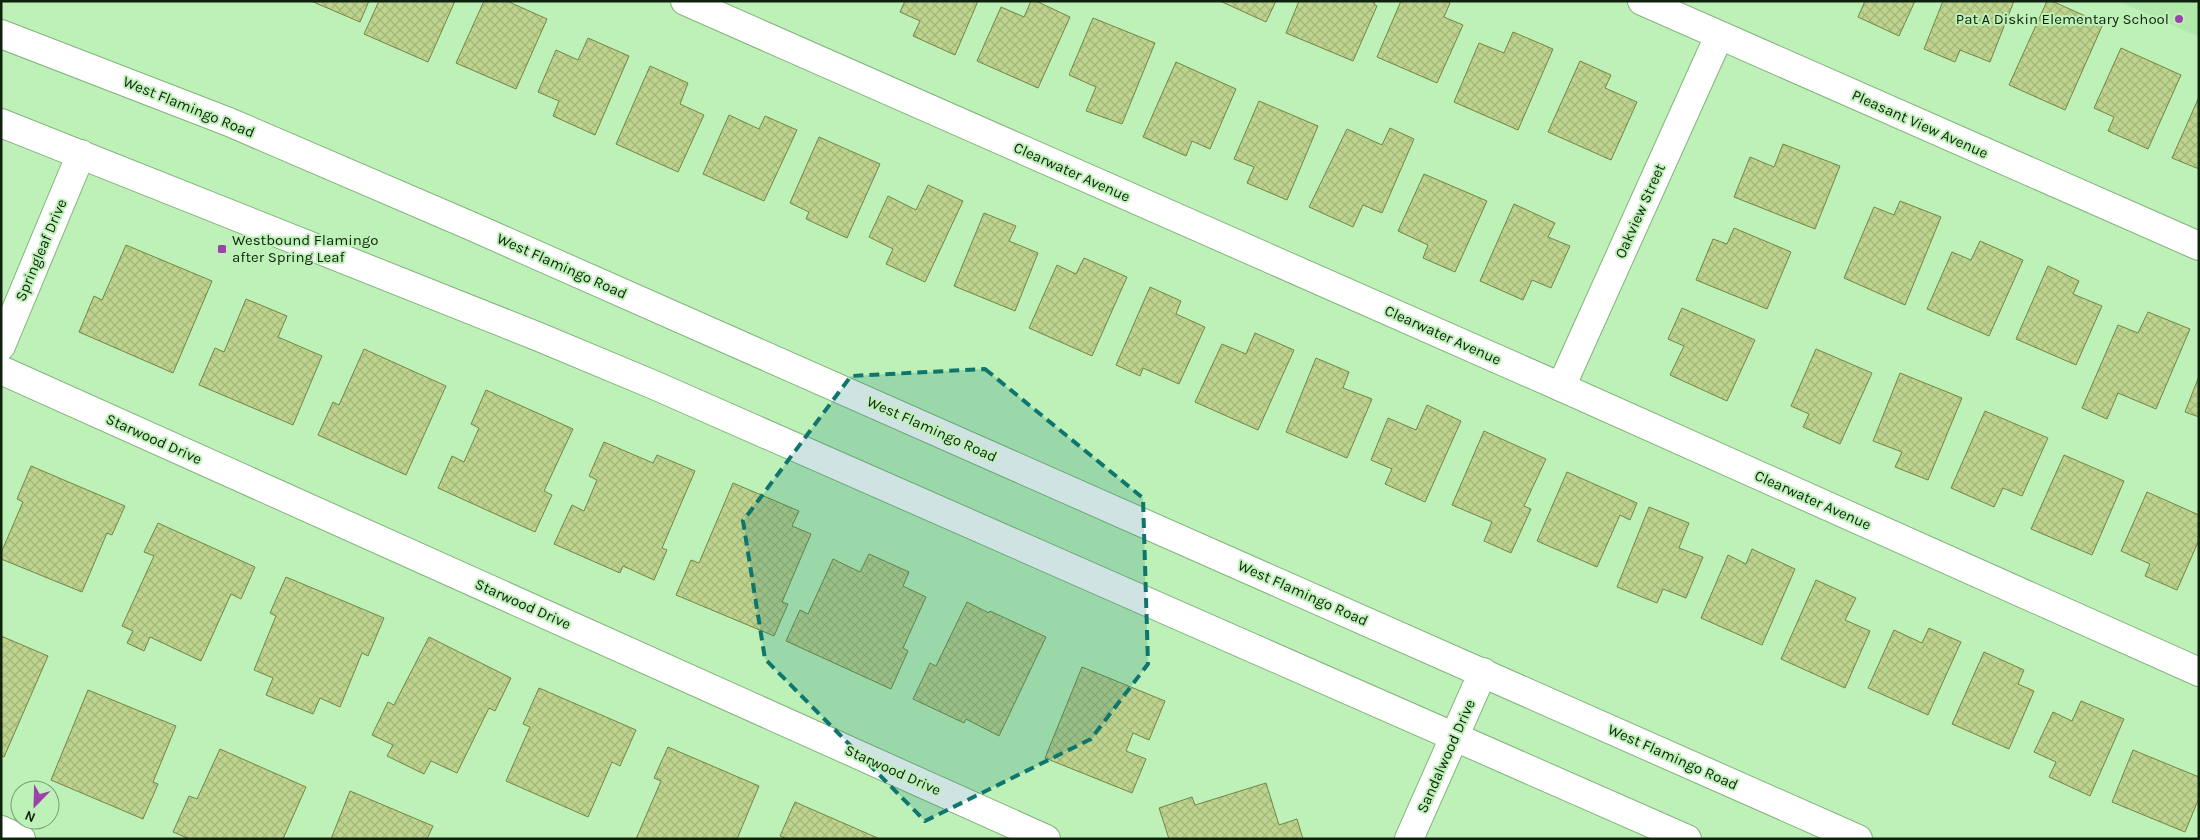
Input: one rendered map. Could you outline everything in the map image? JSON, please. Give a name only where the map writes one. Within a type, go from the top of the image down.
[{"type":"street","name":"Clearwater Avenue","points":[[685,1],[1561,387],[2199,672]]},
{"type":"street","name":"Pleasant View Avenue","points":[[1642,1],[2199,246]]},
{"type":"street","name":"West Flamingo Road","points":[[1,34],[230,122],[471,226],[1858,839]]},
{"type":"street","name":"Oakview Street","points":[[1561,387],[1719,36]]},
{"type":"street","points":[[1,123],[539,337],[654,385],[1687,839]]},
{"type":"street","name":"Springleaf Drive","points":[[1,346],[81,154]]},
{"type":"street","name":"Starwood Drive","points":[[1,370],[1046,839]]},
{"type":"street","name":"Sandalwood Drive","points":[[1409,839],[1483,672]]},
{"type":"street","points":[[1,830],[21,839]]},
{"type":"highlighted area","points":[[985,369],[1143,498],[1148,664],[1091,739],[925,821],[765,659],[743,521],[851,376]]},
{"type":"shaded area","name":"Pat A Diskin Elementary School","points":[[2118,1],[2199,1],[2199,37]]},
{"type":"building","points":[[311,1],[369,1],[360,22]]},
{"type":"building","points":[[379,1],[455,1],[428,62],[364,34]]},
{"type":"building","points":[[484,1],[507,1],[547,19],[516,89],[456,63]]},
{"type":"building","points":[[905,1],[978,1],[955,55],[913,36],[920,21],[900,12]]},
{"type":"building","points":[[1031,1],[1036,1],[1070,17],[1038,88],[977,61],[1001,7],[1024,17]]},
{"type":"building","points":[[1220,1],[1276,1],[1266,22]]},
{"type":"building","points":[[1299,1],[1375,1],[1374,4],[1377,6],[1353,61],[1286,33]]},
{"type":"building","points":[[1401,1],[1447,1],[1450,3],[1444,17],[1463,25],[1437,83],[1377,57]]},
{"type":"building","points":[[1865,1],[1915,1],[1899,36],[1858,17]]},
{"type":"building","points":[[1943,1],[2014,1],[1990,62],[1960,50],[1955,62],[1924,49]]},
{"type":"building","points":[[2047,1],[2052,1],[2103,24],[2065,110],[2009,85]]},
{"type":"building","points":[[1093,18],[1155,43],[1122,124],[1086,111],[1096,87],[1069,75]]},
{"type":"building","points":[[1513,32],[1553,49],[1518,130],[1454,102],[1479,43],[1504,53]]},
{"type":"building","points":[[588,38],[629,56],[595,135],[553,116],[559,101],[538,92],[556,50],[578,60]]},
{"type":"building","points":[[2121,48],[2181,75],[2148,149],[2108,131],[2114,117],[2094,108]]},
{"type":"building","points":[[1580,61],[1611,75],[1605,88],[1637,102],[1611,160],[1548,132]]},
{"type":"building","points":[[1176,62],[1236,89],[1210,149],[1192,141],[1186,156],[1143,137]]},
{"type":"building","points":[[650,66],[688,83],[680,104],[704,115],[678,172],[616,144]]},
{"type":"building","points":[[2199,97],[2199,169],[2172,158]]},
{"type":"building","points":[[1259,101],[1318,126],[1287,200],[1247,183],[1254,167],[1234,159]]},
{"type":"building","points":[[729,115],[759,129],[765,116],[797,130],[764,201],[703,174]]},
{"type":"building","points":[[1390,128],[1414,139],[1382,213],[1363,205],[1353,227],[1309,207],[1347,129],[1382,145]]},
{"type":"building","points":[[819,137],[880,164],[847,238],[806,219],[809,212],[790,203]]},
{"type":"building","points":[[1783,144],[1840,166],[1815,229],[1734,197],[1750,157],[1774,167]]},
{"type":"building","points":[[1424,174],[1487,201],[1455,272],[1423,258],[1428,245],[1398,231]]},
{"type":"building","points":[[928,185],[963,201],[925,282],[886,264],[893,249],[869,237],[888,196],[916,210]]},
{"type":"building","points":[[1900,201],[1941,217],[1905,305],[1844,278],[1874,207],[1894,215]]},
{"type":"building","points":[[1514,204],[1555,223],[1548,237],[1570,246],[1551,288],[1532,280],[1523,300],[1480,281]]},
{"type":"building","points":[[984,213],[1016,226],[1009,241],[1038,253],[1015,311],[954,286]]},
{"type":"building","points":[[1734,228],[1791,252],[1767,309],[1696,280],[1713,239],[1727,244]]},
{"type":"building","points":[[1980,241],[2023,260],[1989,336],[1927,309],[1952,252],[1971,260]]},
{"type":"building","points":[[126,245],[212,281],[173,373],[79,332],[94,296],[102,300]]},
{"type":"building","points":[[1084,258],[1127,277],[1092,356],[1029,328],[1057,265],[1076,274]]},
{"type":"building","points":[[2048,266],[2079,281],[2073,294],[2102,306],[2076,365],[2016,339]]},
{"type":"building","points":[[1150,287],[1181,301],[1176,314],[1205,327],[1179,384],[1143,368],[1140,376],[1116,365]]},
{"type":"building","points":[[246,299],[287,316],[278,337],[322,356],[293,425],[199,385],[215,348],[224,352]]},
{"type":"building","points":[[1682,308],[1755,340],[1727,401],[1670,375],[1684,346],[1668,339]]},
{"type":"building","points":[[2148,312],[2190,329],[2156,409],[2118,393],[2107,419],[2082,408],[2118,325],[2138,333]]},
{"type":"building","points":[[1255,333],[1294,350],[1258,430],[1195,402],[1222,344],[1246,354]]},
{"type":"building","points":[[364,349],[446,386],[406,475],[318,435],[333,402],[339,405]]},
{"type":"building","points":[[1816,349],[1872,373],[1840,444],[1803,427],[1809,414],[1791,406]]},
{"type":"building","points":[[1316,358],[1349,372],[1343,388],[1372,399],[1347,458],[1286,432]]},
{"type":"building","points":[[1900,373],[1962,398],[1928,480],[1895,467],[1902,452],[1873,441]]},
{"type":"building","points":[[2199,376],[2199,417],[2185,412]]},
{"type":"building","points":[[486,390],[573,429],[544,491],[552,495],[535,532],[438,488],[452,456],[464,462],[479,428],[471,424]]},
{"type":"building","points":[[1427,405],[1461,421],[1425,502],[1385,484],[1392,469],[1371,460],[1388,418],[1416,430]]},
{"type":"building","points":[[1985,411],[2048,438],[2022,496],[2003,488],[1994,507],[1951,488]]},
{"type":"building","points":[[1484,431],[1546,459],[1524,506],[1531,509],[1511,553],[1484,541],[1492,522],[1452,505]]},
{"type":"building","points":[[604,442],[653,463],[657,455],[695,471],[662,548],[667,550],[654,580],[623,566],[620,573],[554,544],[572,505],[584,511],[597,480],[589,476]]},
{"type":"building","points":[[2064,455],[2124,481],[2092,555],[2031,529]]},
{"type":"building","points":[[31,466],[125,506],[112,535],[107,533],[82,592],[1,559],[1,553],[23,502],[17,499]]},
{"type":"building","points":[[1567,472],[1637,503],[1630,520],[1620,515],[1597,567],[1537,541]]},
{"type":"building","points":[[733,483],[799,511],[792,526],[811,534],[782,602],[788,604],[774,636],[676,595],[691,560],[699,563]]},
{"type":"building","points":[[2147,492],[2199,515],[2199,540],[2177,590],[2145,576],[2150,564],[2121,551]]},
{"type":"building","points":[[1649,507],[1689,523],[1679,548],[1703,557],[1686,598],[1663,589],[1657,603],[1617,587]]},
{"type":"building","points":[[158,523],[255,567],[241,599],[231,594],[201,661],[150,637],[144,651],[127,643],[133,631],[122,626],[154,556],[144,552]]},
{"type":"building","points":[[1752,549],[1795,569],[1762,645],[1701,618],[1728,555],[1746,564]]},
{"type":"building","points":[[869,554],[909,572],[903,586],[926,597],[903,648],[908,651],[891,689],[786,641],[800,610],[808,614],[833,559],[860,572]]},
{"type":"building","points":[[286,577],[384,618],[368,656],[362,653],[340,707],[320,698],[313,714],[266,695],[273,678],[254,670],[276,616],[270,613]]},
{"type":"building","points":[[1816,580],[1856,598],[1845,620],[1870,631],[1845,688],[1781,659]]},
{"type":"building","points":[[967,602],[1046,637],[999,736],[966,719],[964,723],[913,699],[930,663],[936,666]]},
{"type":"building","points":[[1929,628],[1961,642],[1928,715],[1868,688],[1894,630],[1922,643]]},
{"type":"building","points":[[1,636],[48,656],[4,757],[1,756]]},
{"type":"building","points":[[429,637],[511,678],[495,711],[489,708],[457,773],[431,761],[424,774],[387,756],[393,745],[372,735],[388,702],[394,705]]},
{"type":"building","points":[[1984,652],[2024,670],[2018,684],[2034,691],[2009,749],[1952,724]]},
{"type":"building","points":[[1082,667],[1165,701],[1149,740],[1133,733],[1126,751],[1146,759],[1132,793],[1045,758]]},
{"type":"building","points":[[539,688],[636,730],[620,766],[612,762],[588,817],[506,781],[530,727],[523,724]]},
{"type":"building","points":[[88,690],[176,726],[153,782],[158,784],[143,819],[60,784],[60,780],[51,780]]},
{"type":"building","points":[[2081,701],[2124,719],[2090,796],[2049,777],[2056,762],[2034,752],[2053,712],[2072,721]]},
{"type":"building","points":[[668,747],[759,786],[737,839],[636,839],[661,781],[654,778]]},
{"type":"building","points":[[220,749],[306,787],[283,839],[190,839],[173,832],[189,796],[197,799]]},
{"type":"building","points":[[2133,750],[2199,777],[2199,798],[2185,832],[2112,802]]},
{"type":"building","points":[[1266,783],[1279,825],[1297,819],[1303,839],[1169,839],[1159,808],[1192,797],[1195,805]]},
{"type":"building","points":[[350,791],[433,826],[427,839],[331,839]]},
{"type":"building","points":[[795,802],[880,839],[787,839],[780,836]]},
{"type":"place","name":"Pat A Diskin Elementary School","points":[[2179,19]]},
{"type":"place","name":"Westbound Flamingo after Spring Leaf","points":[[222,249]]}]
